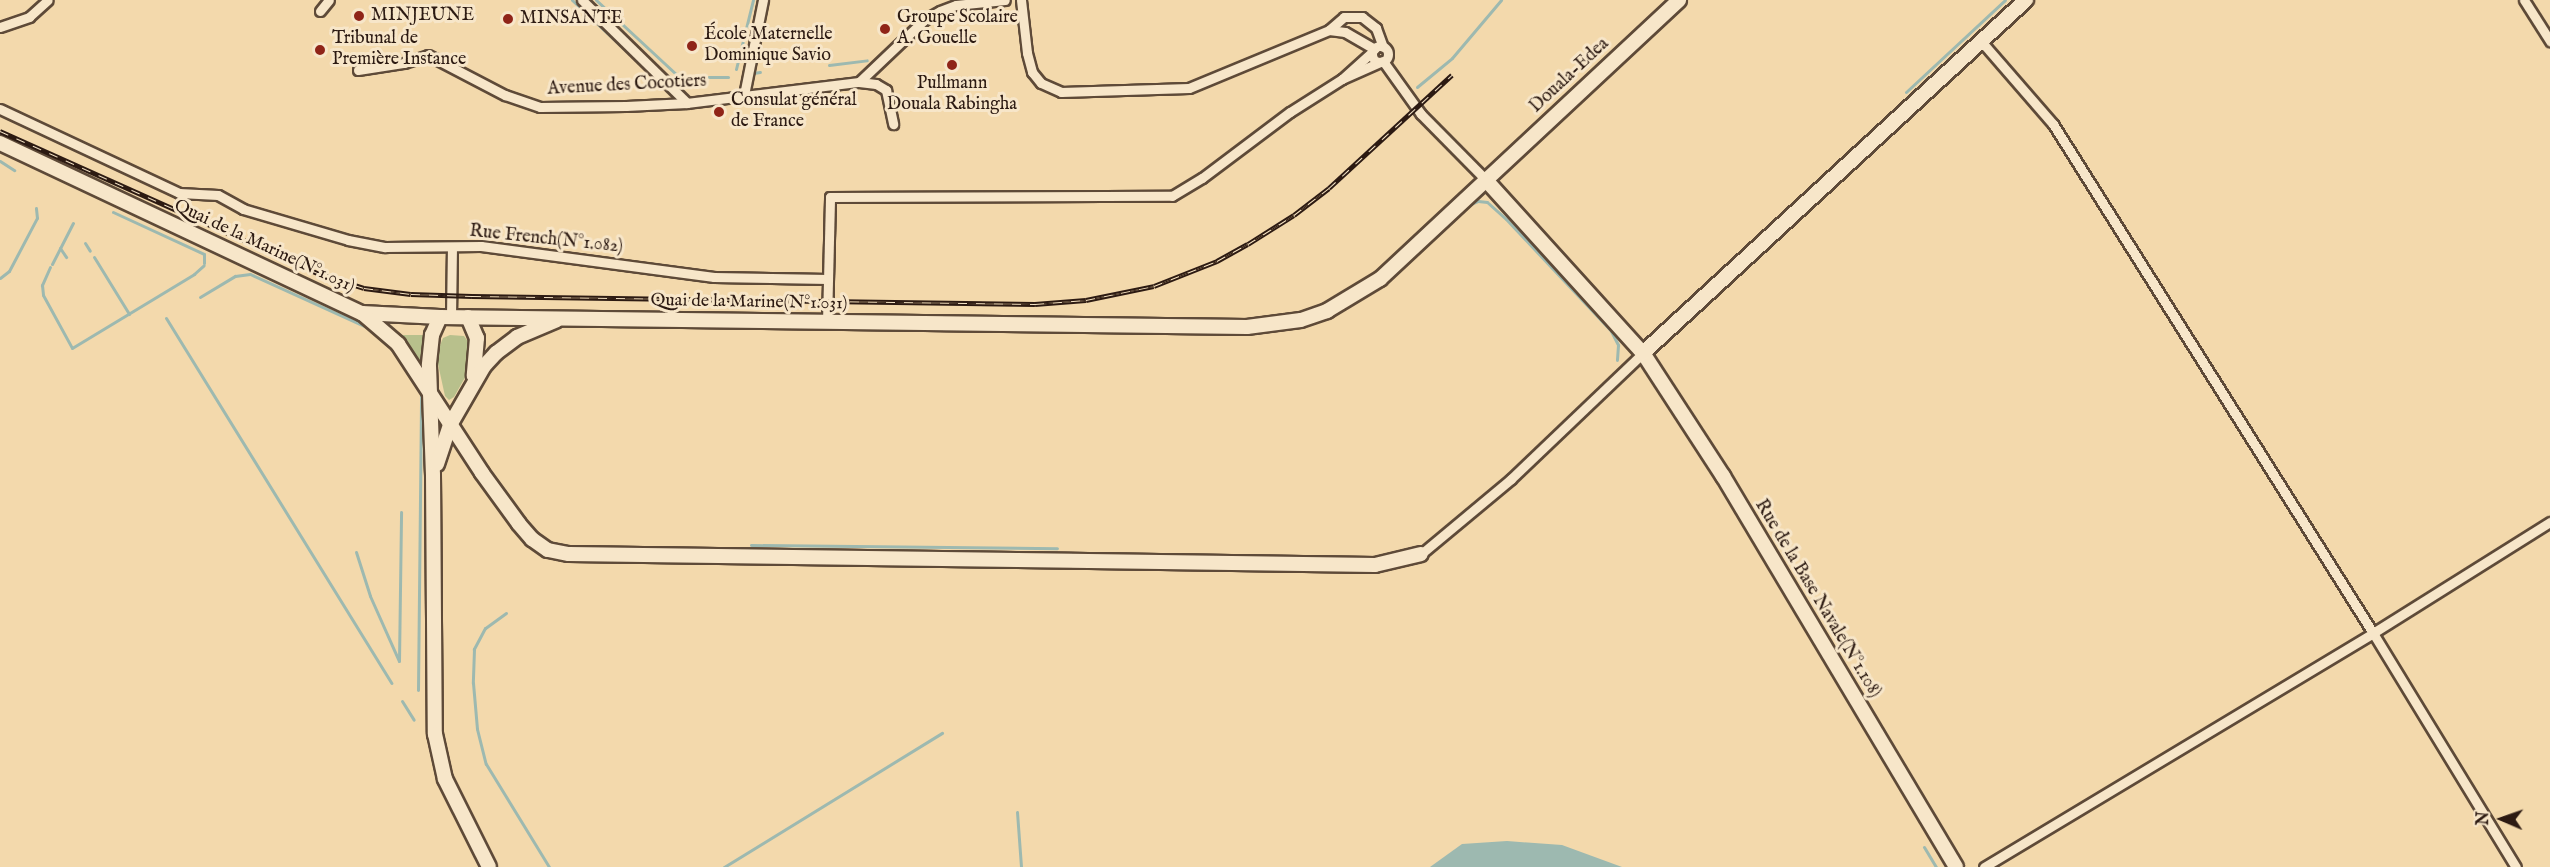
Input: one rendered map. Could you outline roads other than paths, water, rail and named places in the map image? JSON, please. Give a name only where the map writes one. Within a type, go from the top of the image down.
[{"type":"main road","name":"Douala-Edea","points":[[1485,179],[1679,0]]},
{"type":"main road","points":[[1485,179],[1643,353],[2026,0]]},
{"type":"main road","name":"Quai de la Marine(N°1.031)","points":[[0,144],[69,174],[362,313],[445,317],[1186,328],[1247,327],[1301,320],[1327,311],[1380,279],[1485,179]]},
{"type":"main road","points":[[362,313],[398,344],[482,473],[532,539],[548,550],[569,554],[1375,565],[1421,554]]},
{"type":"main road","points":[[445,317],[429,348],[434,475],[437,751],[450,791],[489,867]]},
{"type":"main road","points":[[468,317],[478,348],[473,381]]},
{"type":"main road","points":[[434,475],[450,425],[473,381],[503,347],[517,337],[561,318]]},
{"type":"main road","name":"Rue de la Base Navale(N°1.108)","points":[[1643,353],[1723,476],[1956,867]]},
{"type":"street","points":[[0,27],[29,17],[48,0]]},
{"type":"street","points":[[320,11],[329,0]]},
{"type":"street","points":[[582,0],[687,102]]},
{"type":"street","points":[[744,95],[763,0]]},
{"type":"street","points":[[860,82],[924,20],[940,11],[956,6],[1005,0]]},
{"type":"street","points":[[1021,0],[1027,53],[1032,72],[1041,83],[1061,92],[1189,88],[1329,30],[1344,17],[1362,17],[1376,28],[1374,59],[1381,61],[1421,114],[1485,179]]},
{"type":"street","points":[[2524,0],[2550,41]]},
{"type":"street","points":[[827,322],[830,197],[1172,196],[1202,178],[1290,112],[1342,79],[1387,56],[1345,32],[1329,30]]},
{"type":"street","points":[[1981,41],[2053,124],[2373,633],[2516,867]]},
{"type":"street","points":[[1342,79],[1376,50]]},
{"type":"street","name":"Avenue des Cocotiers","points":[[358,70],[404,63],[428,55],[523,103],[540,107],[608,107],[687,102],[860,82]]},
{"type":"street","points":[[860,82],[876,84],[886,90],[893,124]]},
{"type":"street","name":"Rue French(N°1.082)","points":[[0,109],[180,192],[218,195],[243,208],[348,240],[385,247],[481,246],[714,277],[828,279]]},
{"type":"street","points":[[445,317],[452,247]]},
{"type":"street","points":[[1421,554],[1511,479],[1643,353]]},
{"type":"street","points":[[1984,867],[2373,633],[2550,522]]},
{"type":"water","points":[[1507,841],[1562,845],[1622,867],[1430,867],[1462,844]]},
{"type":"waterway","points":[[572,0],[656,79]]},
{"type":"waterway","points":[[596,0],[677,75],[728,77]]},
{"type":"waterway","points":[[736,69],[753,0]]},
{"type":"waterway","points":[[1417,87],[1452,58],[1501,0]]},
{"type":"waterway","points":[[1906,92],[2005,0]]},
{"type":"waterway","points":[[829,65],[867,60]]},
{"type":"waterway","points":[[753,69],[753,73],[760,72]]},
{"type":"waterway","points":[[0,161],[14,170]]},
{"type":"waterway","points":[[1468,205],[1478,201],[1487,202],[1506,219],[1611,331],[1618,345],[1617,360]]},
{"type":"waterway","points":[[0,278],[9,271],[37,218],[36,208]]},
{"type":"waterway","points":[[113,212],[204,254],[204,263]]},
{"type":"waterway","points":[[52,264],[73,223]]},
{"type":"waterway","points":[[85,243],[90,251]]},
{"type":"waterway","points":[[60,248],[66,257]]},
{"type":"waterway","points":[[94,257],[129,314]]},
{"type":"waterway","points":[[50,267],[42,285],[43,295],[72,348],[194,274],[204,265]]},
{"type":"waterway","points":[[200,297],[235,276],[250,274],[373,330]]},
{"type":"waterway","points":[[166,318],[391,683]]},
{"type":"waterway","points":[[418,690],[421,389]]},
{"type":"waterway","points":[[356,552],[370,596],[399,661],[401,512]]},
{"type":"waterway","points":[[751,545],[1057,548]]},
{"type":"waterway","points":[[506,613],[485,628],[474,649],[473,683],[477,729],[486,764],[549,867]]},
{"type":"waterway","points":[[402,701],[414,720]]},
{"type":"waterway","points":[[724,867],[942,733]]},
{"type":"waterway","points":[[1017,812],[1021,867]]},
{"type":"waterway","points":[[1924,847],[1936,867]]},
{"type":"railway","points":[[0,131],[320,274],[364,288],[411,294],[472,296],[1035,304],[1086,300],[1154,286],[1217,261],[1248,244],[1294,215],[1329,188],[1452,75]]},
{"type":"place","name":"MINJEUNE","points":[[359,16]]},
{"type":"place","name":"MINSANTE","points":[[508,19]]},
{"type":"place","name":"Groupe Scolaire A. Gouelle","points":[[885,29]]},
{"type":"place","name":"École Maternelle Dominique Savio","points":[[692,46]]},
{"type":"place","name":"Tribunal de Première Instance","points":[[320,50]]},
{"type":"place","name":"Pullmann Douala Rabingha","points":[[952,65]]},
{"type":"place","name":"Consulat général de France","points":[[719,112]]}]
